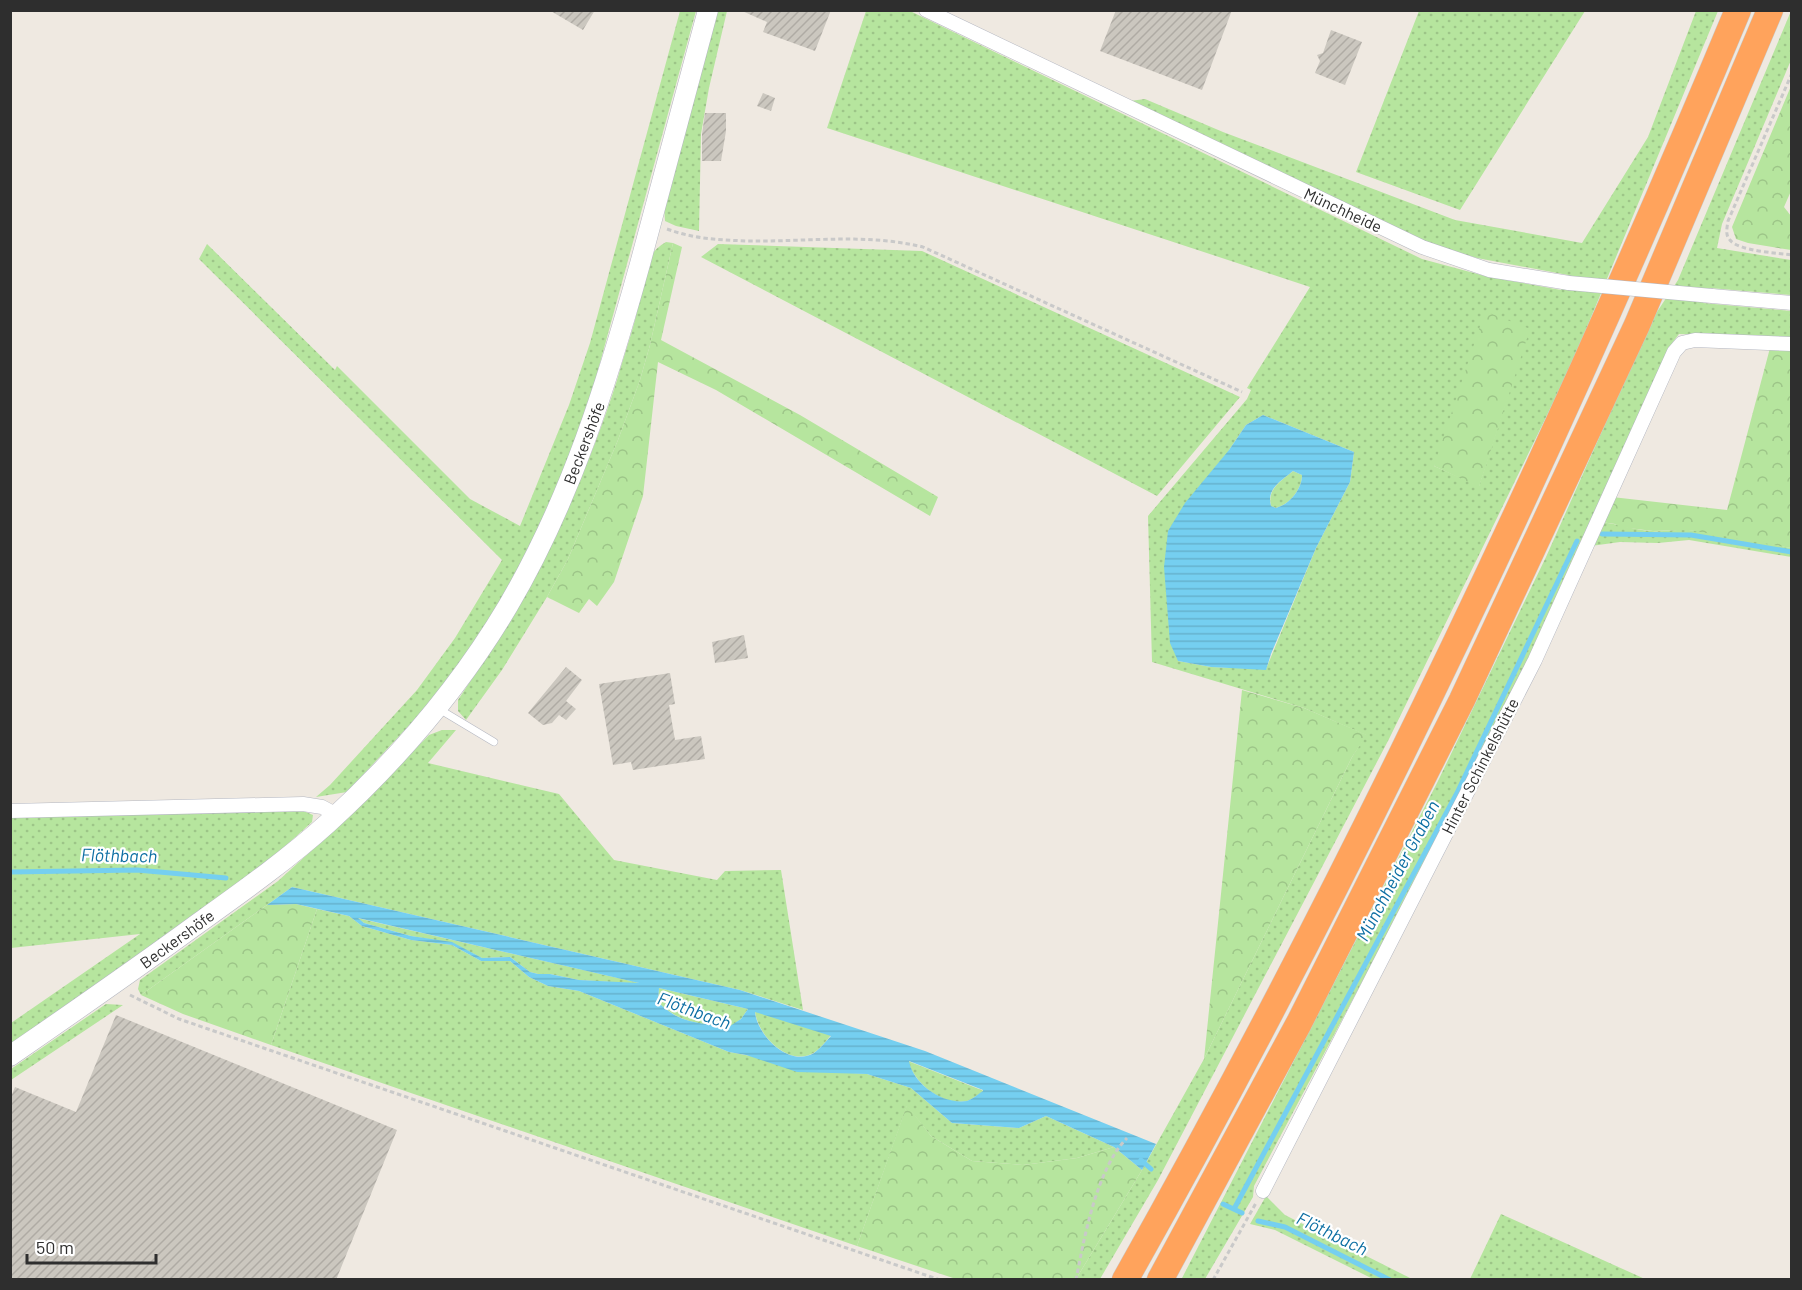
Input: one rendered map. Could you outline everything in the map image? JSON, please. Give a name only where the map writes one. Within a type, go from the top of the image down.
[{"type":"highway","points":[[1125,1280],[1202,1142],[1376,808],[1508,535],[1625,277],[1738,10]]},
{"type":"highway","points":[[1160,1280],[1228,1156],[1380,864],[1462,700],[1637,325],[1770,10]]},
{"type":"street","name":"Beckershöfe","points":[[10,1056],[264,876],[337,815],[437,708],[478,653],[507,608],[533,560],[568,487],[586,440],[652,222],[708,10]]},
{"type":"street","name":"Münchheide","points":[[926,10],[1422,247],[1488,270],[1569,283],[1791,303]]},
{"type":"street","name":"Hinter Schinkelshütte","points":[[1263,1191],[1535,660],[1674,352],[1682,344],[1695,340],[1791,344]]},
{"type":"street","points":[[10,811],[303,804],[322,807],[337,815]]},
{"type":"lane","points":[[437,708],[494,742]]},
{"type":"path","points":[[1791,73],[1728,221],[1726,232],[1730,241],[1739,246],[1791,255]]},
{"type":"path","points":[[652,222],[675,232],[703,239],[889,241],[923,247],[1242,392]]},
{"type":"path","points":[[113,984],[117,989],[179,1019],[940,1280]]},
{"type":"path","points":[[1076,1280],[1089,1216],[1116,1150],[1127,1138]]},
{"type":"path","points":[[1213,1280],[1263,1191]]},
{"type":"green space","points":[[680,11],[696,11],[585,418],[560,481],[517,573],[491,620],[443,689],[347,792],[316,797],[330,785],[417,690],[455,638],[502,560],[199,259],[207,244],[335,370],[337,366],[470,499],[520,526],[569,405],[590,343]]},
{"type":"green space","points":[[715,11],[727,11],[701,134],[699,231],[665,221],[664,206]]},
{"type":"green space","points":[[866,11],[910,11],[1422,259],[1485,276],[1561,290],[1568,275],[1477,258],[1424,243],[1130,101],[1145,99],[1223,132],[1455,220],[1582,243],[1648,137],[1696,11],[1718,11],[1570,368],[1478,557],[1389,739],[1158,1180],[1100,1279],[1076,1279],[1142,1170],[1204,1059],[1352,757],[1366,735],[1304,708],[1152,662],[1148,516],[1247,399],[1251,390],[1247,388],[1310,287],[827,128]],"holes":[[[1529,329],[1479,486],[1434,466]],[[1263,415],[1354,452],[1350,482],[1316,548],[1266,669],[1211,667],[1178,661],[1229,450],[1246,425]]]},
{"type":"green space","points":[[1419,11],[1585,11],[1460,210],[1356,172]]},
{"type":"green space","points":[[1791,11],[1791,60],[1722,224],[1717,248],[1791,260],[1791,295],[1710,288],[1703,303],[1791,311],[1791,338],[1679,334],[1673,342],[1587,528],[1548,622],[1461,795],[1254,1186],[1253,1197],[1205,1279],[1181,1280],[1437,783],[1546,557],[1651,321],[1678,280]]},
{"type":"green space","points":[[1791,86],[1791,191],[1784,207],[1791,216],[1791,250],[1736,239],[1732,227]]},
{"type":"green space","points":[[666,242],[673,243],[650,345],[618,440],[568,559],[502,670],[466,720],[458,711],[458,700],[507,622],[569,504],[587,463],[618,377],[635,320],[644,268],[653,253]]},
{"type":"green space","points":[[673,243],[682,247],[661,340],[800,415],[938,497],[930,516],[716,390],[658,362],[643,496],[614,582],[597,606],[589,599],[579,613],[547,597],[568,559],[618,440],[640,380]]},
{"type":"green space","points":[[718,244],[922,251],[1240,397],[1157,496],[701,257]]},
{"type":"green space","points":[[1485,311],[1530,329],[1479,487],[1434,466]]},
{"type":"green space","points":[[1770,348],[1791,349],[1791,548],[1689,530],[1653,531],[1601,522],[1612,497],[1727,510]]},
{"type":"green space","points":[[1293,471],[1302,475],[1297,491],[1281,506],[1276,508],[1271,506],[1273,490]]},
{"type":"green space","points":[[1601,522],[1645,530],[1689,530],[1715,533],[1791,548],[1791,557],[1689,540],[1658,543],[1620,542],[1591,546]]},
{"type":"green space","points":[[1242,690],[1304,708],[1367,735],[1352,757],[1204,1059]]},
{"type":"green space","points":[[442,730],[456,730],[428,763],[559,794],[614,860],[717,880],[725,871],[781,870],[803,1010],[740,990],[292,887],[141,995],[138,989],[140,980],[278,881],[343,822],[429,735]]},
{"type":"green space","points":[[301,810],[313,815],[312,822],[260,869],[11,1046],[11,1023],[140,934],[11,948],[11,818]]},
{"type":"green space","points":[[296,904],[317,909],[271,1045],[183,1014],[141,995],[267,905]]},
{"type":"green space","points":[[317,909],[349,916],[362,926],[411,940],[452,945],[481,961],[510,961],[529,977],[548,986],[579,991],[729,1052],[837,1072],[867,1074],[911,1088],[952,1123],[1019,1128],[1046,1116],[1114,1147],[1077,1158],[1023,1165],[972,1161],[931,1136],[907,1106],[857,1246],[271,1045]]},
{"type":"green space","points":[[357,918],[644,984],[579,980],[538,974],[530,972],[510,957],[482,958],[452,943],[411,936],[364,923]]},
{"type":"green space","points":[[659,988],[748,1009],[741,1019],[730,1027],[692,1022],[675,1015],[658,1002]]},
{"type":"green space","points":[[106,1004],[123,1005],[11,1080],[11,1069]]},
{"type":"green space","points":[[755,1011],[831,1035],[815,1052],[805,1056],[795,1056],[776,1047],[768,1039],[757,1020]]},
{"type":"green space","points":[[908,1061],[984,1091],[967,1101],[958,1102],[939,1097],[923,1085]]},
{"type":"green space","points":[[907,1105],[931,1136],[972,1161],[1023,1165],[1077,1158],[1114,1147],[1142,1170],[1076,1279],[956,1279],[857,1246]]},
{"type":"green space","points":[[1266,1196],[1285,1215],[1412,1279],[1373,1279],[1275,1230],[1250,1224]]},
{"type":"green space","points":[[1501,1214],[1645,1279],[1470,1279]]},
{"type":"water","points":[[1263,415],[1354,452],[1350,482],[1316,548],[1266,670],[1211,667],[1178,661],[1170,643],[1164,567],[1168,531],[1185,503],[1229,450],[1246,425]],"holes":[[[1293,471],[1302,475],[1300,486],[1290,499],[1276,508],[1271,506],[1271,495],[1279,482]]]},
{"type":"water","points":[[292,887],[740,990],[925,1051],[1156,1144],[1142,1170],[1114,1147],[1046,1116],[1019,1128],[952,1123],[911,1088],[867,1074],[797,1072],[746,1055],[729,1052],[579,991],[548,986],[529,977],[510,961],[481,961],[452,945],[411,940],[362,926],[349,916],[296,904],[267,905]],"holes":[[[358,918],[639,983],[579,980],[538,974],[530,972],[510,957],[482,958],[452,942],[411,936],[364,923]],[[659,988],[748,1009],[741,1019],[730,1026],[691,1022],[674,1015],[658,1002]],[[755,1012],[831,1036],[814,1053],[795,1056],[776,1047],[757,1021]],[[909,1061],[983,1091],[967,1101],[948,1100],[923,1085],[916,1078]]]},
{"type":"building","points":[[549,10],[595,10],[583,30]]},
{"type":"building","points":[[740,10],[831,10],[815,51],[763,32],[767,22]]},
{"type":"building","points":[[1116,10],[1232,10],[1202,90],[1100,51]]},
{"type":"building","points":[[1331,30],[1362,42],[1345,85],[1315,73],[1320,61],[1317,55],[1323,53]]},
{"type":"building","points":[[763,93],[775,98],[771,111],[757,106]]},
{"type":"building","points":[[705,113],[726,113],[726,131],[721,161],[702,161]]},
{"type":"building","points":[[744,635],[748,658],[715,663],[712,642]]},
{"type":"building","points":[[566,667],[582,680],[566,701],[576,709],[566,720],[559,715],[552,723],[543,725],[528,713]]},
{"type":"building","points":[[670,673],[675,704],[669,705],[675,740],[701,736],[705,759],[633,770],[631,762],[613,765],[599,684]]},
{"type":"building","points":[[116,1015],[397,1130],[336,1280],[10,1280],[10,1099],[15,1087],[76,1112]]},
{"type":"waterway","name":"Münchheider Graben","points":[[1602,534],[1691,535],[1792,552]]},
{"type":"waterway","name":"Münchheider Graben","points":[[1234,1209],[1457,793],[1577,541]]},
{"type":"waterway","name":"Flöthbach","points":[[10,872],[137,870],[226,878]]},
{"type":"waterway","name":"Flöthbach","points":[[1141,1160],[1151,1169]]},
{"type":"waterway","name":"Flöthbach","points":[[1223,1204],[1242,1213]]},
{"type":"waterway","name":"Flöthbach","points":[[1258,1221],[1285,1227],[1390,1280]]}]
